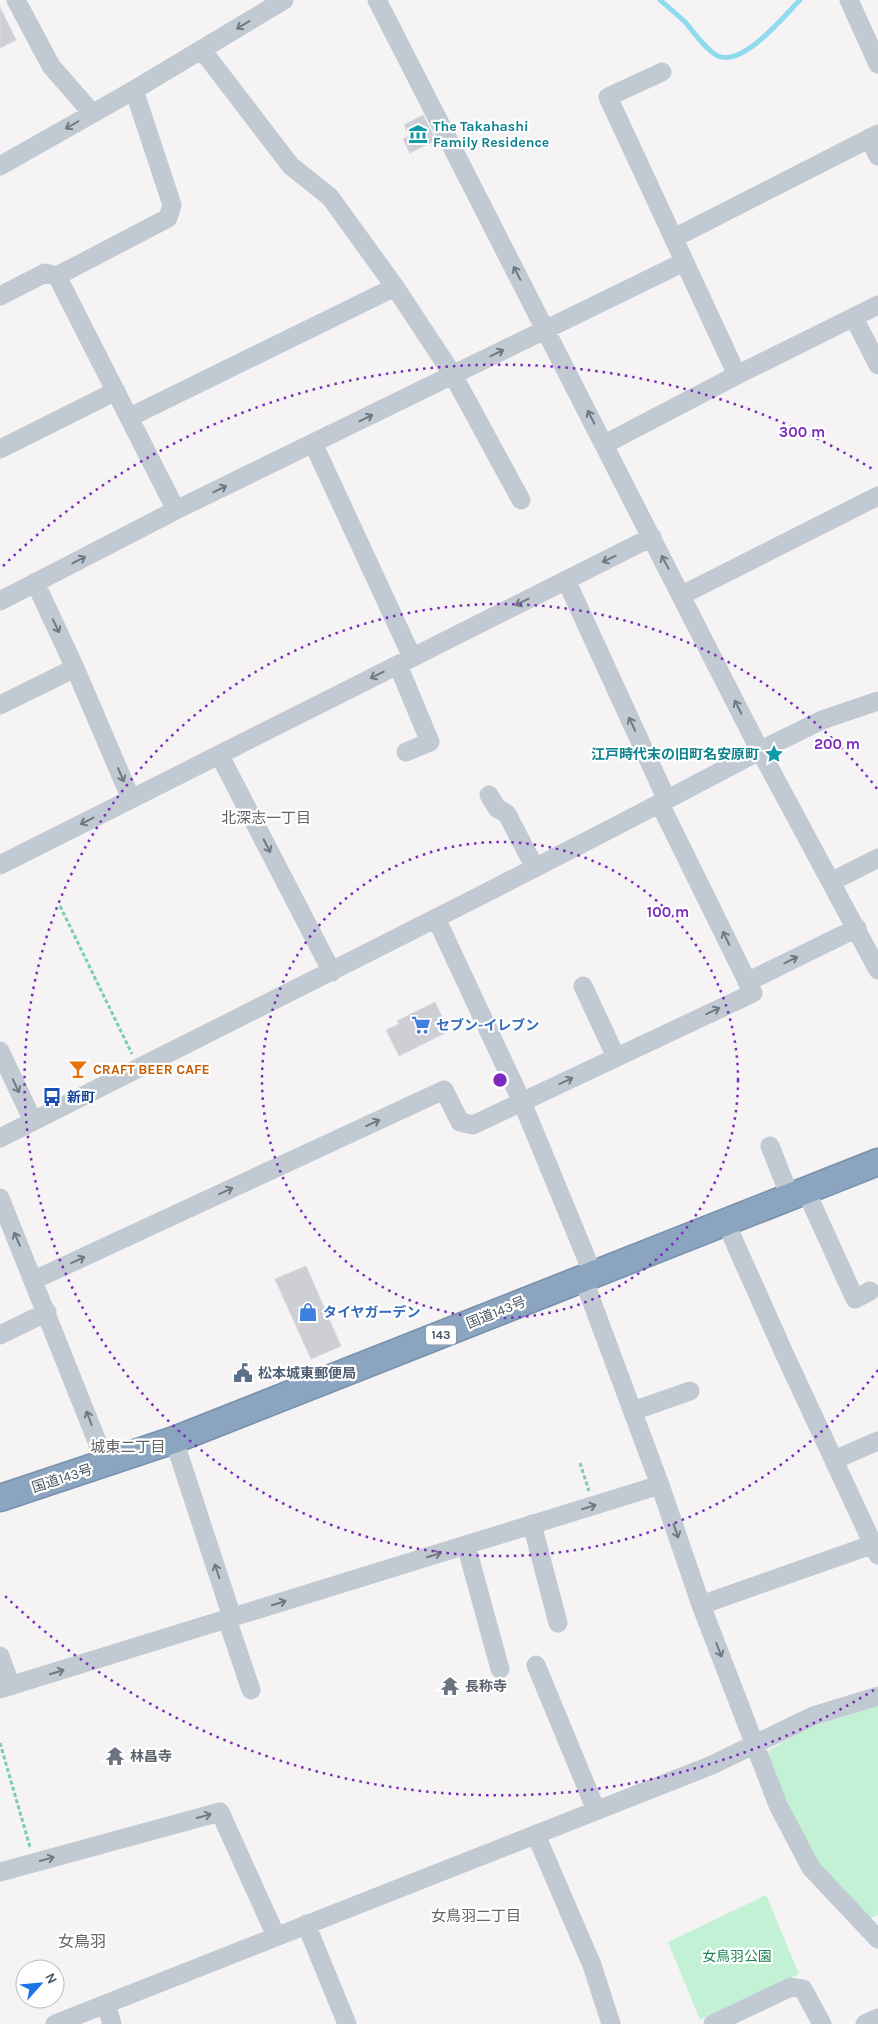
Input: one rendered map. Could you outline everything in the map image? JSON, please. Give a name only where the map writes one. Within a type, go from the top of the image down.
[{"type":"highway","name":"国道143号","points":[[0,1498],[174,1440],[878,1162]]},
{"type":"street","points":[[16,0],[51,66],[92,114]]},
{"type":"street","points":[[0,166],[134,90],[284,0]]},
{"type":"street","points":[[376,0],[760,750],[876,962]]},
{"type":"street","points":[[849,0],[878,64]]},
{"type":"street","points":[[202,50],[291,166],[330,197],[395,287],[453,375],[521,500]]},
{"type":"street","points":[[662,72],[608,97],[737,375]]},
{"type":"street","points":[[0,296],[45,273],[56,276],[168,218],[172,206],[134,90]]},
{"type":"street","points":[[674,238],[874,136],[878,156]]},
{"type":"street","points":[[0,601],[176,510],[684,262]]},
{"type":"street","points":[[56,276],[130,417],[176,510]]},
{"type":"street","points":[[130,417],[395,287]]},
{"type":"street","points":[[605,444],[737,375],[878,305]]},
{"type":"street","points":[[854,318],[878,364]]},
{"type":"street","points":[[0,449],[116,391]]},
{"type":"street","points":[[313,443],[405,661],[430,742],[406,752]]},
{"type":"street","points":[[682,595],[878,496]]},
{"type":"street","points":[[0,866],[652,537]]},
{"type":"street","points":[[34,1280],[444,1090],[460,1122],[473,1125],[753,992],[663,802],[566,580]]},
{"type":"street","points":[[35,582],[75,668],[131,799]]},
{"type":"street","points":[[0,705],[75,668]]},
{"type":"street","points":[[0,1138],[138,1067],[332,972],[760,750],[822,720],[878,701]]},
{"type":"street","points":[[220,756],[332,972]]},
{"type":"street","points":[[489,795],[497,808],[507,814],[535,868]]},
{"type":"street","points":[[831,882],[878,858]]},
{"type":"street","points":[[436,918],[522,1102],[588,1276],[701,1605],[778,1804],[811,1868],[878,1939]]},
{"type":"street","points":[[747,982],[857,928]]},
{"type":"street","points":[[583,986],[616,1057]]},
{"type":"street","points":[[0,1051],[33,1121]]},
{"type":"street","points":[[770,1146],[861,1299]]},
{"type":"street","points":[[0,1198],[48,1312],[106,1464]]},
{"type":"street","points":[[701,1605],[876,1550],[726,1223]]},
{"type":"street","points":[[0,1336],[48,1312]]},
{"type":"street","points":[[633,1411],[690,1391]]},
{"type":"street","points":[[174,1440],[251,1690]]},
{"type":"street","points":[[834,1460],[878,1440]]},
{"type":"street","points":[[0,1656],[5,1688],[660,1485]]},
{"type":"street","points":[[532,1524],[558,1623]]},
{"type":"street","points":[[466,1545],[500,1669]]},
{"type":"street","points":[[536,1665],[596,1810]]},
{"type":"street","points":[[54,2024],[536,1835],[755,1745],[813,1716],[878,1696]]},
{"type":"street","points":[[0,1872],[220,1812],[276,1936]]},
{"type":"street","points":[[536,1835],[592,1965],[611,2024]]},
{"type":"street","points":[[306,1924],[347,2024]]},
{"type":"street","points":[[713,2024],[791,1987],[803,1989],[822,2024]]},
{"type":"street","points":[[106,2004],[112,2024]]},
{"type":"street","points":[[865,2024],[878,2018]]},
{"type":"path","points":[[60,906],[138,1067]]},
{"type":"path","points":[[580,1463],[594,1505]]},
{"type":"path","points":[[0,1743],[34,1862]]},
{"type":"green space","points":[[878,1706],[878,1915],[867,1919],[811,1858],[768,1758],[769,1750],[808,1728]]},
{"type":"green space","name":"女鳥羽公園","points":[[766,1895],[799,1974],[700,2020],[668,1942]]},
{"type":"building","points":[[0,7],[16,40],[0,48]]},
{"type":"building","points":[[423,115],[436,140],[410,153],[403,139],[410,136],[404,125]]},
{"type":"building","points":[[435,1002],[449,1031],[399,1056],[386,1030],[399,1024],[397,1021]]},
{"type":"building","name":"タイヤガーデン","points":[[306,1266],[341,1346],[311,1359],[275,1279]]},
{"type":"waterway","points":[[660,0],[686,23],[709,50],[718,56],[728,57],[739,54],[751,47],[774,28],[800,0]]},
{"type":"place","name":"The Takahashi Family Residence","points":[[418,134]]},
{"type":"place","name":"江戸時代末の旧町名安原町","points":[[774,754]]},
{"type":"place","name":"セブン-イレブン","points":[[421,1025]]},
{"type":"place","name":"CRAFT BEER CAFE","points":[[78,1069]]},
{"type":"place","name":"新町","points":[[52,1097]]},
{"type":"place","name":"タイヤガーデン","points":[[308,1312]]},
{"type":"place","name":"松本城東郵便局","points":[[243,1373]]},
{"type":"place","name":"長称寺","points":[[450,1686]]},
{"type":"place","name":"林昌寺","points":[[115,1756]]},
{"type":"district","name":"北深志一丁目","points":[[266,818]]},
{"type":"district","name":"城東二丁目","points":[[128,1447]]},
{"type":"district","name":"女鳥羽二丁目","points":[[476,1916]]},
{"type":"district","name":"女鳥羽","points":[[82,1941]]}]
